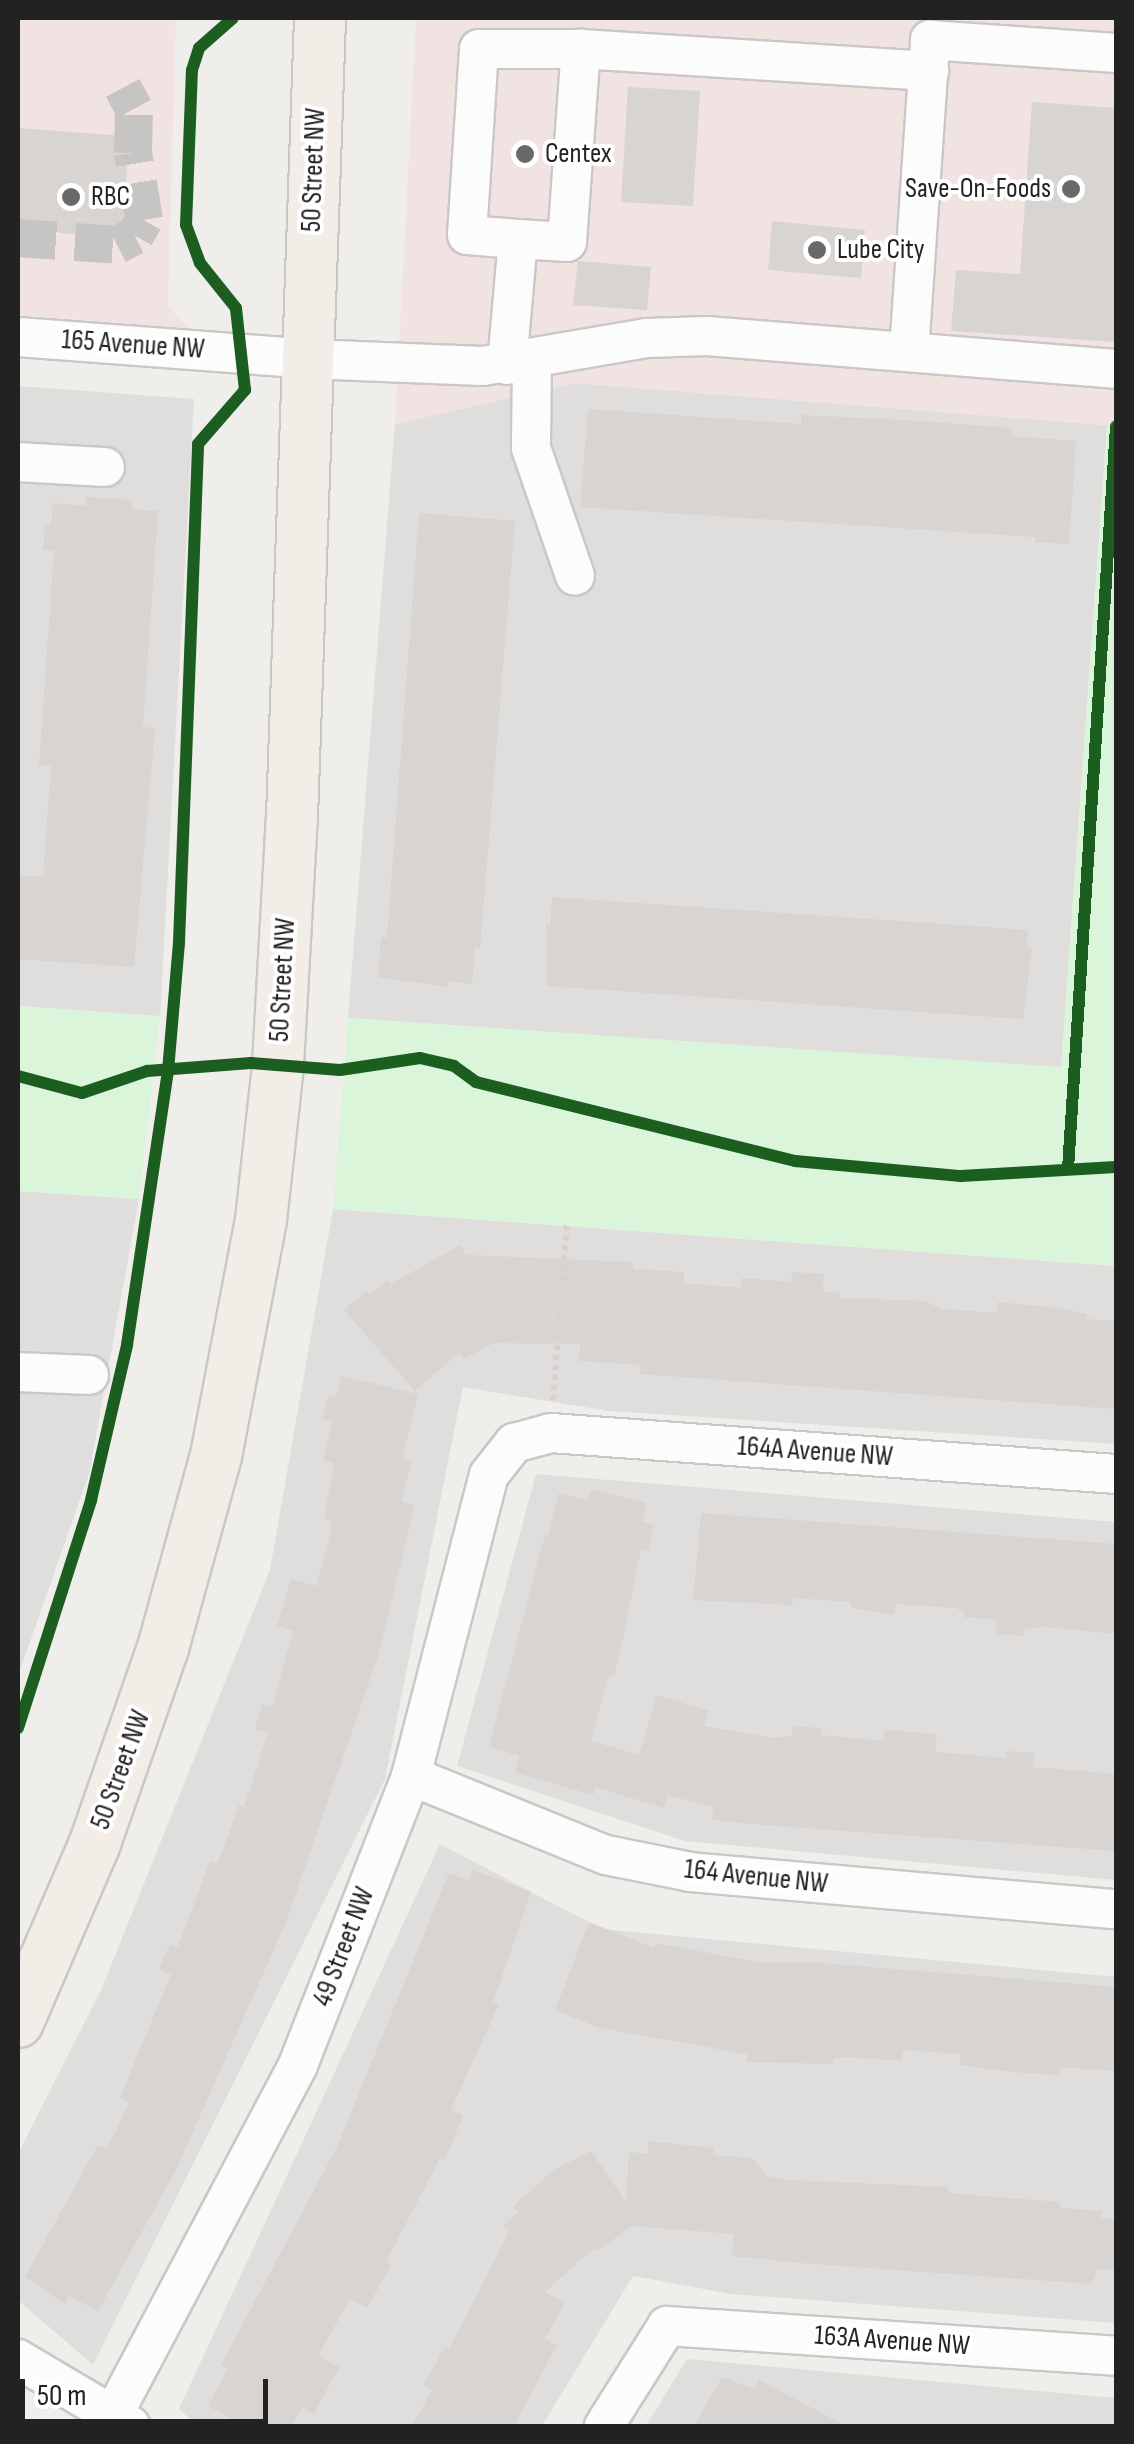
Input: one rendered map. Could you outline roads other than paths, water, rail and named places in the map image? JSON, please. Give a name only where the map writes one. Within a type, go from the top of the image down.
[{"type":"main road","name":"50 Street NW","points":[[18,2022],[95,1842],[163,1648],[216,1456],[262,1220],[278,1065],[291,836],[320,18]]},
{"type":"street","points":[[908,352],[930,40],[1116,53]]},
{"type":"street","points":[[581,49],[567,242],[467,235],[479,50],[581,49],[928,71]]},
{"type":"street","points":[[518,239],[519,363],[531,448],[575,576]]},
{"type":"street","name":"165 Avenue NW","points":[[18,337],[308,359],[519,363],[680,335],[1116,368]]},
{"type":"street","points":[[18,462],[105,467]]},
{"type":"street","points":[[18,1372],[90,1375]]},
{"type":"street","name":"164A Avenue NW","points":[[514,1443],[551,1433],[1116,1474]]},
{"type":"street","name":"49 Street NW","points":[[117,2422],[298,2065],[411,1776],[489,1475],[514,1443]]},
{"type":"street","name":"164 Avenue NW","points":[[411,1776],[606,1855],[690,1872],[1116,1909]]},
{"type":"street","name":"163A Avenue NW","points":[[604,2426],[666,2326],[1116,2356]]},
{"type":"street","points":[[18,2360],[117,2422]]},
{"type":"tunnel","points":[[18,238],[117,245],[135,236],[144,220],[133,153],[134,109],[123,88]]},
{"type":"place","name":"Centex","points":[[525,154]]},
{"type":"place","name":"Save-On-Foods","points":[[1071,189]]},
{"type":"place","name":"RBC","points":[[71,197]]},
{"type":"place","name":"Lube City","points":[[817,250]]}]
